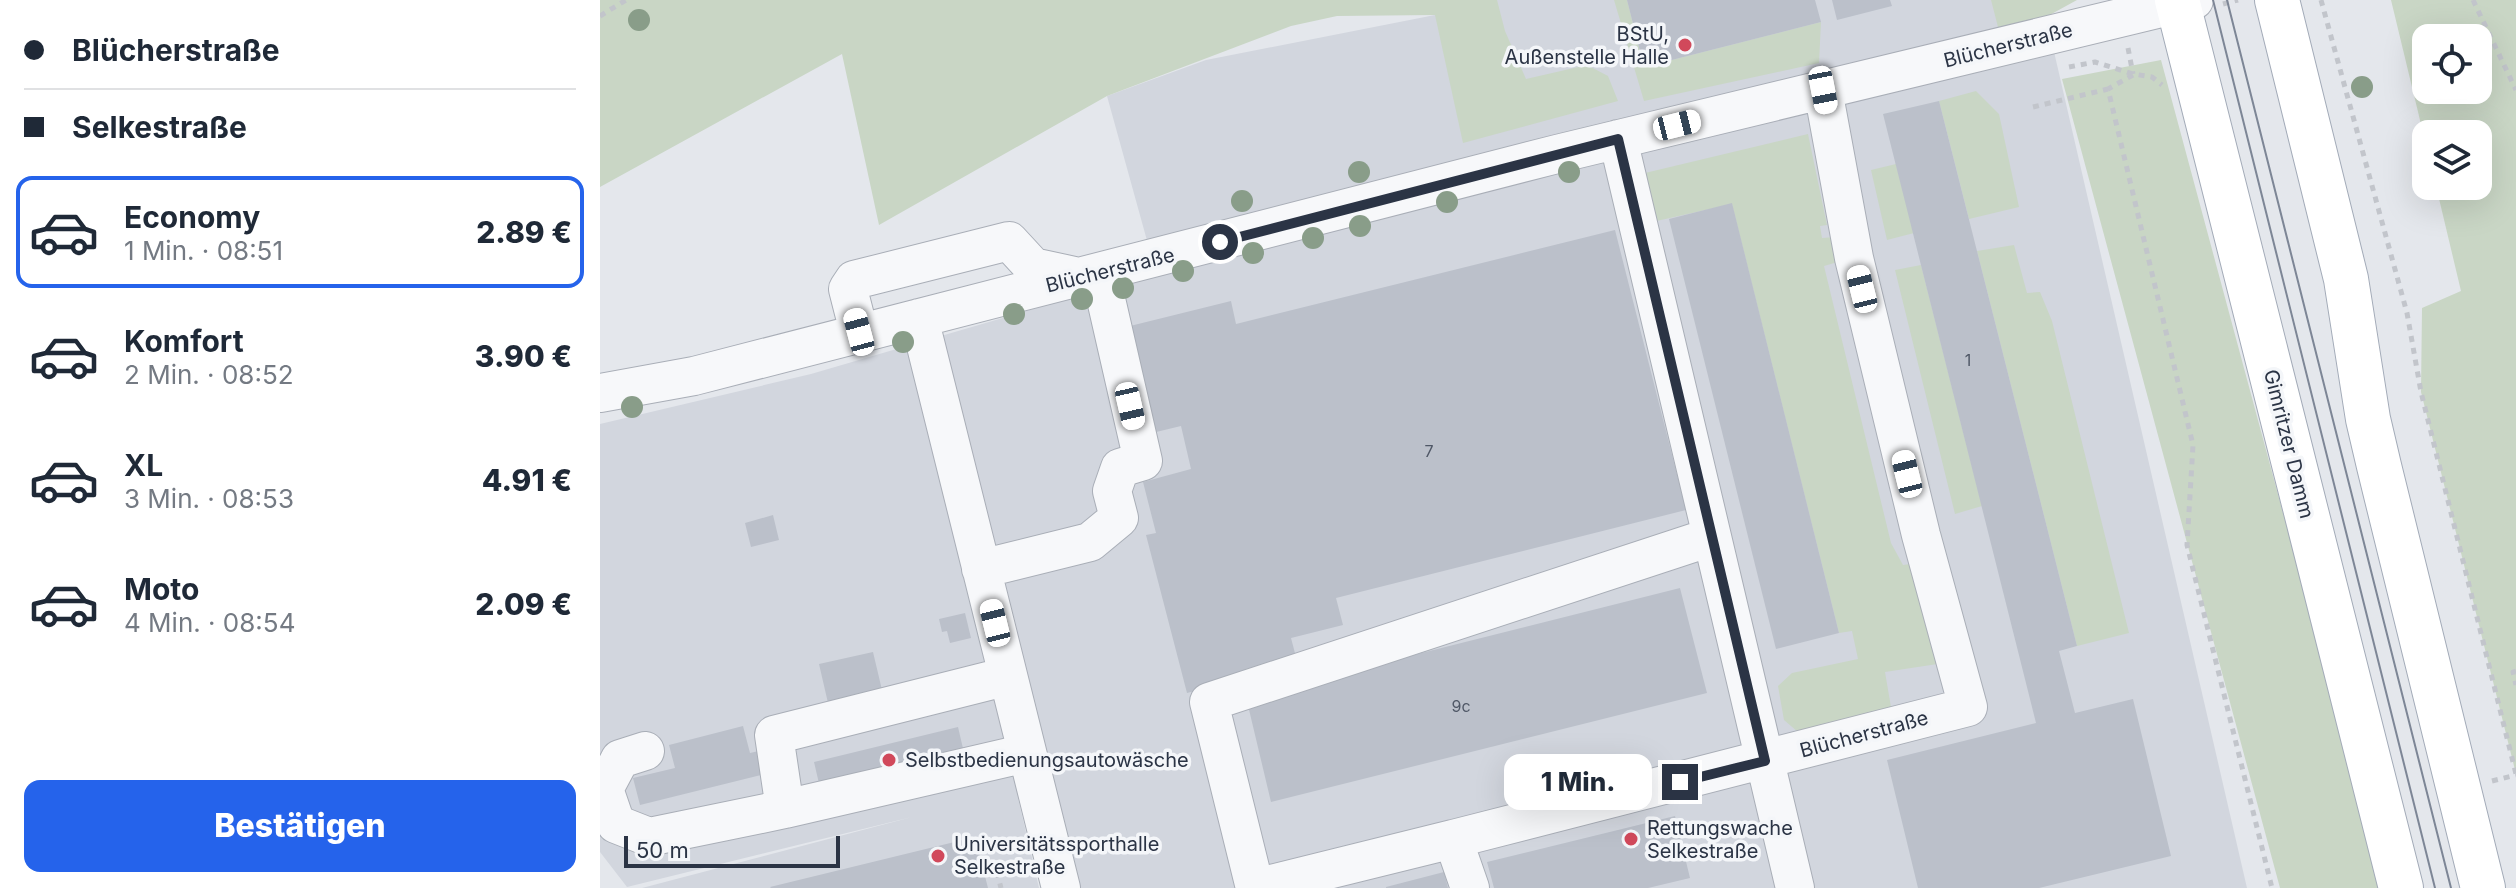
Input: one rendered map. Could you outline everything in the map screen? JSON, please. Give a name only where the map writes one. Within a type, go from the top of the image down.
[{"type":"main road","points":[[2277,0],[2346,279],[2368,419],[2483,888]]},
{"type":"main road","name":"Gimritzer Damm","points":[[2183,1],[2401,888]]},
{"type":"street","name":"Blücherstraße","points":[[600,393],[694,376],[1618,139],[2183,1]]},
{"type":"street","name":"Blücherstraße","points":[[1765,761],[1968,707],[1921,535],[1854,258],[1823,90]]},
{"type":"street","points":[[1618,139],[1795,888]]},
{"type":"street","points":[[859,332],[848,289],[854,280],[1009,241],[1033,267],[1091,275],[1143,461],[1120,468],[1112,491],[1119,518],[1090,542],[981,569]]},
{"type":"street","points":[[919,318],[1061,888]]},
{"type":"street","points":[[1711,537],[1209,702],[1255,888],[1765,761]]},
{"type":"street","points":[[785,809],[774,735],[1008,676]]},
{"type":"street","points":[[645,751],[620,759],[604,789],[616,824],[649,837],[1027,753]]},
{"type":"street","points":[[1453,839],[1470,888]]},
{"type":"path","points":[[600,16],[626,0]]},
{"type":"path","points":[[2321,0],[2407,313],[2421,392],[2516,774]]},
{"type":"path","points":[[2473,0],[2516,90]]},
{"type":"path","points":[[2033,107],[2108,89],[2133,74]]},
{"type":"path","points":[[2108,89],[2193,445],[2187,545],[2272,888]]},
{"type":"path","points":[[2516,671],[2513,672],[2516,685]]},
{"type":"path","points":[[985,875],[997,872],[1001,888]]},
{"type":"shaded area","points":[[1495,0],[1991,0],[2046,17],[2247,888],[1055,888],[1018,798],[1039,888],[642,888],[912,817],[627,887],[600,852],[600,424],[811,374],[1156,273],[1107,96],[1206,60],[1435,15]]},
{"type":"green space","points":[[600,0],[1497,0],[1505,31],[1526,79],[1587,65],[1608,76],[1618,101],[1463,143],[1435,15],[1337,16],[1291,26],[1107,96],[879,225],[842,54],[600,187]]},
{"type":"green space","points":[[1614,0],[1627,0],[1644,67],[1821,22],[1819,63],[1644,101]]},
{"type":"green space","points":[[1991,0],[2077,0],[2046,17],[1998,27]]},
{"type":"green space","points":[[2391,0],[2516,0],[2516,774],[2421,392],[2422,308],[2461,291],[2439,200],[2492,200],[2492,120],[2420,120],[2416,104],[2492,104],[2492,24],[2412,24],[2412,87]]},
{"type":"green space","points":[[2161,60],[2384,888],[2280,888],[2062,79]]},
{"type":"green space","points":[[1976,91],[1999,114],[2019,207],[1969,219],[1939,101]]},
{"type":"green space","points":[[1808,134],[1827,225],[1820,226],[1822,238],[1836,237],[1841,261],[1824,266],[1891,543],[1903,565],[1918,563],[1944,663],[1885,672],[1892,713],[1798,732],[1784,720],[1778,686],[1792,673],[1858,659],[1852,631],[1839,633],[1732,204],[1652,222],[1645,173]]},
{"type":"green space","points":[[1896,164],[1914,233],[1887,240],[1871,170]]},
{"type":"green space","points":[[2014,245],[2027,293],[2040,292],[2052,321],[2129,633],[2077,646],[1977,251]]},
{"type":"green space","points":[[1921,265],[1982,506],[1955,514],[1895,270]]},
{"type":"building","name":"BStU, Außenstelle Halle","points":[[1627,0],[1815,0],[1821,22],[1644,67]]},
{"type":"building","points":[[1832,0],[1890,0],[1892,6],[1837,20]]},
{"type":"building","points":[[1939,101],[2077,646],[2059,651],[2075,713],[2133,699],[2171,856],[2039,888],[1918,888],[1887,760],[2036,723],[1883,114]]},
{"type":"building","points":[[1732,203],[1839,633],[1776,649],[1669,219]]},
{"type":"building","points":[[1615,230],[1686,510],[1336,598],[1343,625],[1291,638],[1296,657],[1246,669],[1248,677],[1187,693],[1146,535],[1156,533],[1143,482],[1191,469],[1181,426],[1152,433],[1126,327],[1231,301],[1236,324]]},
{"type":"building","points":[[773,515],[779,540],[751,547],[745,523]]},
{"type":"building","points":[[1680,588],[1707,693],[1271,802],[1246,697]]},
{"type":"building","points":[[965,613],[971,638],[950,643],[947,631],[942,632],[939,619]]},
{"type":"building","points":[[873,652],[882,690],[828,703],[819,664]]},
{"type":"building","points":[[743,726],[750,753],[763,750],[769,773],[640,805],[633,778],[675,768],[669,745]]},
{"type":"building","name":"Selbstbedienungsautowäsche","points":[[958,727],[965,757],[821,792],[814,762]]},
{"type":"building","name":"Rettungswache Selkestraße","points":[[1675,816],[1690,878],[1648,888],[1494,888],[1487,862]]},
{"type":"building","name":"Universitätssporthalle Selkestraße","points":[[975,837],[988,888],[770,887]]},
{"type":"building","points":[[1444,872],[1448,888],[1386,888],[1386,887]]},
{"type":"tram line","points":[[2213,0],[2435,888]]},
{"type":"tram line","points":[[2227,0],[2451,888]]},
{"type":"place","name":"BStU, Außenstelle Halle","points":[[1685,45]]},
{"type":"place","name":"Selbstbedienungsautowäsche","points":[[889,760]]},
{"type":"place","name":"Rettungswache Selkestraße","points":[[1631,839]]},
{"type":"place","name":"Universitätssporthalle Selkestraße","points":[[938,856]]},
{"type":"route","points":[[1220,242],[1618,139],[1765,761],[1680,782]]}]
